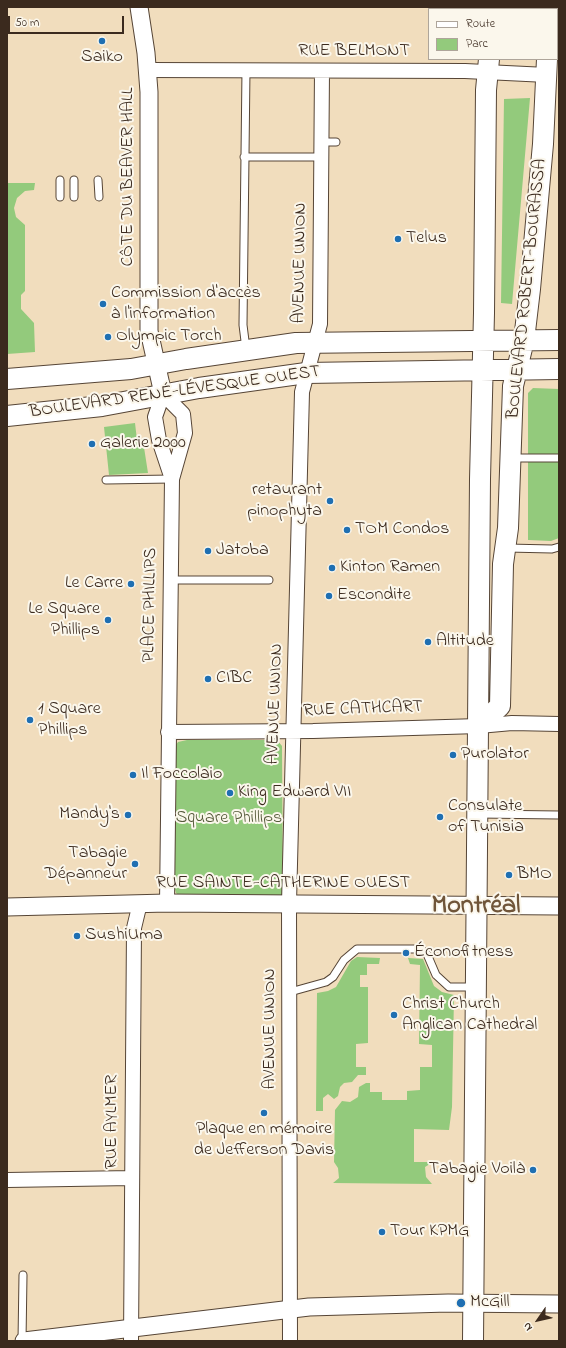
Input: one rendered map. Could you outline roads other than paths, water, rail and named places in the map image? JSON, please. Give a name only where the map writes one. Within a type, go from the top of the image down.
[{"type":"main road","name":"BOULEVARD ROBERT-BOURASSA","points":[[473,1341],[479,726],[477,703],[488,66]]},
{"type":"main road","name":"BOULEVARD ROBERT-BOURASSA","points":[[479,726],[500,706],[503,564],[504,548],[508,528],[513,386],[524,340],[530,290],[549,70]]},
{"type":"main road","name":"BOULEVARD RENÉ-LÉVESQUE OUEST","points":[[7,379],[131,369],[246,349],[315,342],[559,340]]},
{"type":"main road","name":"BOULEVARD RENÉ-LÉVESQUE OUEST","points":[[7,416],[102,406],[163,394],[306,373],[559,369]]},
{"type":"street","name":"CÔTE DU BEAVER HALL","points":[[139,7],[148,70],[149,331],[163,394]]},
{"type":"street","name":"RUE BELMONT","points":[[148,70],[322,71],[488,66],[549,70]]},
{"type":"street","name":"AVENUE UNION","points":[[290,1341],[289,903],[295,731],[302,392],[320,324],[322,71]]},
{"type":"street","points":[[163,394],[183,414],[185,433],[172,479],[159,440],[155,417],[163,394]]},
{"type":"street","name":"PLACE PHILLIPS","points":[[167,903],[172,479]]},
{"type":"street","name":"RUE CATHCART","points":[[168,732],[295,731],[479,726],[512,723],[559,724]]},
{"type":"street","name":"RUE SAINTE-CATHERINE OUEST","points":[[7,907],[140,903],[559,906]]},
{"type":"street","name":"RUE AYLMER","points":[[131,1334],[134,928],[140,903]]},
{"type":"street","points":[[7,1180],[132,1178]]},
{"type":"street","points":[[23,1341],[131,1334],[289,1308],[474,1303],[559,1304]]},
{"type":"lane","points":[[246,70],[243,325],[246,349]]},
{"type":"lane","points":[[322,142],[336,142]]},
{"type":"lane","points":[[244,157],[322,157]]},
{"type":"lane","points":[[60,180],[60,196]]},
{"type":"lane","points":[[74,180],[74,197]]},
{"type":"lane","points":[[98,180],[99,197]]},
{"type":"lane","points":[[511,458],[559,458]]},
{"type":"lane","points":[[106,480],[172,479]]},
{"type":"lane","points":[[504,548],[552,549],[559,547]]},
{"type":"lane","points":[[170,580],[269,580]]},
{"type":"lane","points":[[478,814],[559,815]]},
{"type":"lane","points":[[290,992],[326,982],[333,977],[344,960],[357,949],[420,950],[427,954],[436,974],[449,986],[476,987]]},
{"type":"lane","points":[[23,1275],[23,1341]]},
{"type":"place","name":"Saiko","points":[[102,41]]},
{"type":"place","name":"Telus","points":[[398,239]]},
{"type":"place","name":"Commission d'accès à l'information","points":[[103,304]]},
{"type":"place","name":"Olympic Torch","points":[[108,337]]},
{"type":"place","name":"Galerie 2000","points":[[92,444]]},
{"type":"place","name":"retaurant pinophyta","points":[[330,501]]},
{"type":"place","name":"TOM Condos","points":[[347,530]]},
{"type":"place","name":"Jatoba","points":[[208,551]]},
{"type":"place","name":"Kinton Ramen","points":[[332,568]]},
{"type":"place","name":"Le Carre","points":[[131,584]]},
{"type":"place","name":"Escondite","points":[[329,596]]},
{"type":"place","name":"Le Square Phillips","points":[[108,620]]},
{"type":"place","name":"Altitude","points":[[428,642]]},
{"type":"place","name":"CIBC","points":[[208,679]]},
{"type":"place","name":"1 Square Phillips","points":[[30,720]]},
{"type":"place","name":"Purolator","points":[[453,755]]},
{"type":"place","name":"Il Foccolaio","points":[[133,775]]},
{"type":"place","name":"King Edward VII","points":[[230,793]]},
{"type":"place","name":"Mandy's","points":[[128,815]]},
{"type":"place","name":"Consulate of Tunisia","points":[[440,817]]},
{"type":"place","name":"Tabagie Dépanneur","points":[[135,864]]},
{"type":"place","name":"BMO","points":[[509,875]]},
{"type":"place","name":"SushiUma","points":[[77,936]]},
{"type":"place","name":"Éconofitness","points":[[406,953]]},
{"type":"place","name":"Christ Church Anglican Cathedral","points":[[394,1015]]},
{"type":"place","name":"Plaque en mémoire de Jefferson Davis","points":[[264,1113]]},
{"type":"place","name":"Tabagie Voilà","points":[[533,1170]]},
{"type":"place","name":"Tour KPMG","points":[[382,1232]]},
{"type":"place","name":"McGill","points":[[461,1303]]},
{"type":"district","name":"Montréal","points":[[476,908]]},
{"type":"park label","name":"Square Phillips","points":[[229,819]]}]
